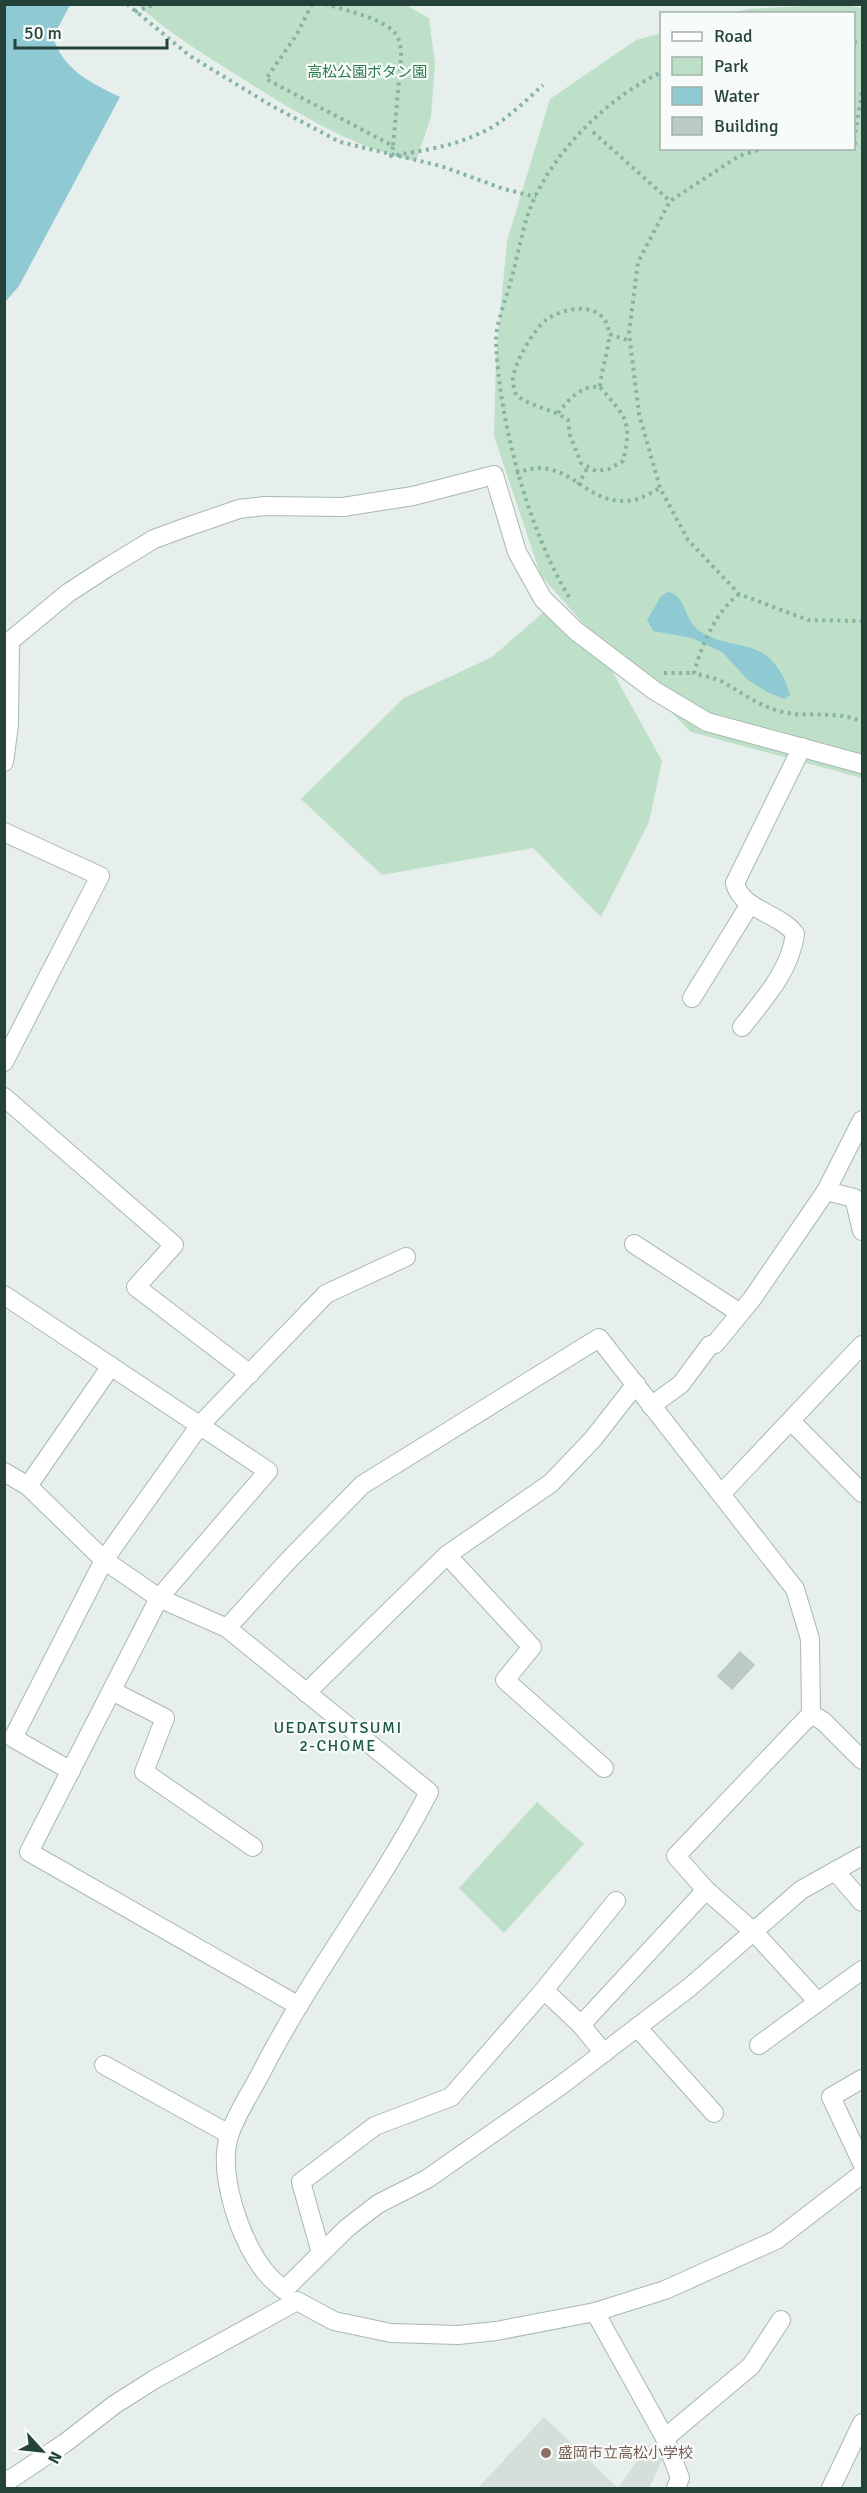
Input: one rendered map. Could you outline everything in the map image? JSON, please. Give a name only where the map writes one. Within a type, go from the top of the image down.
[{"type":"street","points":[[4,762],[9,725],[7,640],[68,593],[154,538],[239,509],[265,506],[343,507],[413,496],[494,476],[517,552],[543,599],[576,631],[655,691],[707,722],[862,764]]},
{"type":"street","points":[[742,1027],[777,983],[785,967],[795,934],[790,927],[750,904],[737,892],[735,883],[802,747]]},
{"type":"street","points":[[4,832],[100,876],[4,1062]]},
{"type":"street","points":[[692,998],[750,904]]},
{"type":"street","points":[[4,1097],[174,1245],[136,1287],[250,1374]]},
{"type":"street","points":[[651,1407],[681,1384],[710,1346],[715,1344],[752,1299],[826,1191],[862,1120]]},
{"type":"street","points":[[826,1191],[854,1198],[862,1231]]},
{"type":"street","points":[[634,1244],[740,1313]]},
{"type":"street","points":[[71,1771],[13,1738],[104,1560],[200,1425],[326,1294],[406,1257]]},
{"type":"street","points":[[6,1299],[268,1471],[159,1598],[29,1852],[298,2006]]},
{"type":"street","points":[[227,1628],[362,1485],[599,1338],[795,1589],[810,1639],[811,1714],[676,1856],[706,1890],[754,1932],[818,2002]]},
{"type":"street","points":[[721,1494],[862,1345]]},
{"type":"street","points":[[28,1486],[111,1366]]},
{"type":"street","points":[[306,1693],[447,1555],[551,1483],[593,1439],[636,1384]]},
{"type":"street","points":[[791,1421],[862,1493]]},
{"type":"street","points":[[4,1472],[28,1486],[104,1560],[159,1598],[227,1628],[429,1792],[278,2040],[229,2134],[226,2162],[230,2194],[245,2240],[266,2274],[284,2290],[347,2228],[378,2204],[427,2179],[604,2053],[690,1987],[801,1890],[862,1856]]},
{"type":"street","points":[[447,1555],[532,1647],[505,1680],[604,1768]]},
{"type":"street","points":[[112,1692],[165,1718],[144,1772],[253,1847]]},
{"type":"street","points":[[811,1714],[823,1721],[862,1760]]},
{"type":"street","points":[[834,1871],[862,1902]]},
{"type":"street","points":[[581,2025],[706,1890]]},
{"type":"street","points":[[321,2253],[302,2182],[375,2126],[451,2097],[544,1990],[616,1901]]},
{"type":"street","points":[[759,2045],[862,1970]]},
{"type":"street","points":[[544,1990],[581,2025],[604,2053]]},
{"type":"street","points":[[637,2027],[714,2113]]},
{"type":"street","points":[[104,2065],[229,2134]]},
{"type":"street","points":[[862,2079],[831,2097],[862,2163]]},
{"type":"street","points":[[4,2479],[11,2479],[65,2443],[114,2405],[155,2379],[297,2301],[334,2321],[391,2333],[458,2335],[496,2331],[595,2312],[665,2290],[776,2240],[862,2174]]},
{"type":"street","points":[[595,2312],[665,2438],[680,2478],[676,2488]]},
{"type":"street","points":[[665,2438],[751,2366],[781,2320]]},
{"type":"street","points":[[831,2488],[862,2423]]},
{"type":"path","points":[[127,4],[190,56],[272,106],[340,142],[391,156],[441,166],[504,189],[536,197]]},
{"type":"path","points":[[135,12],[155,4]]},
{"type":"path","points":[[312,4],[297,34],[266,79],[393,146]]},
{"type":"path","points":[[325,4],[376,20],[396,34],[401,59],[391,156]]},
{"type":"path","points":[[575,604],[560,582],[546,552],[518,473],[495,339],[531,206],[558,157],[608,106],[646,79],[660,73]]},
{"type":"path","points":[[391,156],[427,150],[477,135],[502,120],[543,85]]},
{"type":"path","points":[[855,135],[862,92]]},
{"type":"path","points":[[593,132],[670,201]]},
{"type":"path","points":[[758,150],[739,156],[670,201],[638,262],[630,341],[639,414],[660,488],[688,540],[739,594],[808,620],[862,621]]},
{"type":"path","points":[[558,413],[577,393],[600,387],[618,406],[627,427],[627,443],[622,461],[609,469],[596,471],[581,463],[568,420],[558,413],[525,402],[516,395],[512,380],[518,364],[537,329],[546,319],[578,308],[588,309],[608,321],[609,345],[601,371],[600,387]]},
{"type":"path","points":[[609,334],[630,341]]},
{"type":"path","points":[[578,485],[588,467]]},
{"type":"path","points":[[518,473],[530,468],[547,468],[564,474],[593,495],[615,500],[635,500],[660,488]]},
{"type":"path","points":[[694,673],[699,653],[712,626],[739,594]]},
{"type":"path","points":[[658,672],[694,673],[718,680],[750,700],[778,711],[795,714],[832,713],[853,717],[862,722]]},
{"type":"shaded area","name":"盛岡市立高松小学校","points":[[544,2417],[618,2488],[478,2488]]},
{"type":"shaded area","name":"盛岡市立高松小学校","points":[[648,2445],[664,2456],[649,2488],[618,2488]]},
{"type":"green space","name":"高松公園ボタン園","points":[[138,5],[406,5],[429,18],[435,64],[431,117],[416,161],[368,147],[322,126],[185,42]]},
{"type":"green space","points":[[824,5],[862,8],[862,778],[691,732],[592,633],[541,576],[494,436],[496,358],[507,241],[550,99],[636,40],[660,33],[660,150],[855,150],[855,12],[735,12],[748,9]]},
{"type":"green space","points":[[554,603],[609,665],[662,761],[649,822],[601,917],[533,848],[382,875],[301,799],[404,698],[492,657]]},
{"type":"green space","points":[[537,1802],[584,1844],[504,1933],[459,1888]]},
{"type":"water","points":[[5,4],[70,5],[53,37],[58,48],[71,67],[79,74],[120,97],[19,286],[5,302]]},
{"type":"water","points":[[668,592],[674,594],[682,602],[690,620],[698,630],[710,637],[754,649],[773,661],[790,695],[785,699],[769,693],[748,680],[722,652],[692,638],[653,631],[647,620],[661,596]]},
{"type":"building","points":[[740,1652],[754,1665],[732,1689],[718,1676]]},
{"type":"place","name":"盛岡市立高松小学校","points":[[546,2453]]},
{"type":"district","name":"UEDATSUTSUMI 2-CHOME","points":[[338,1737]]}]
